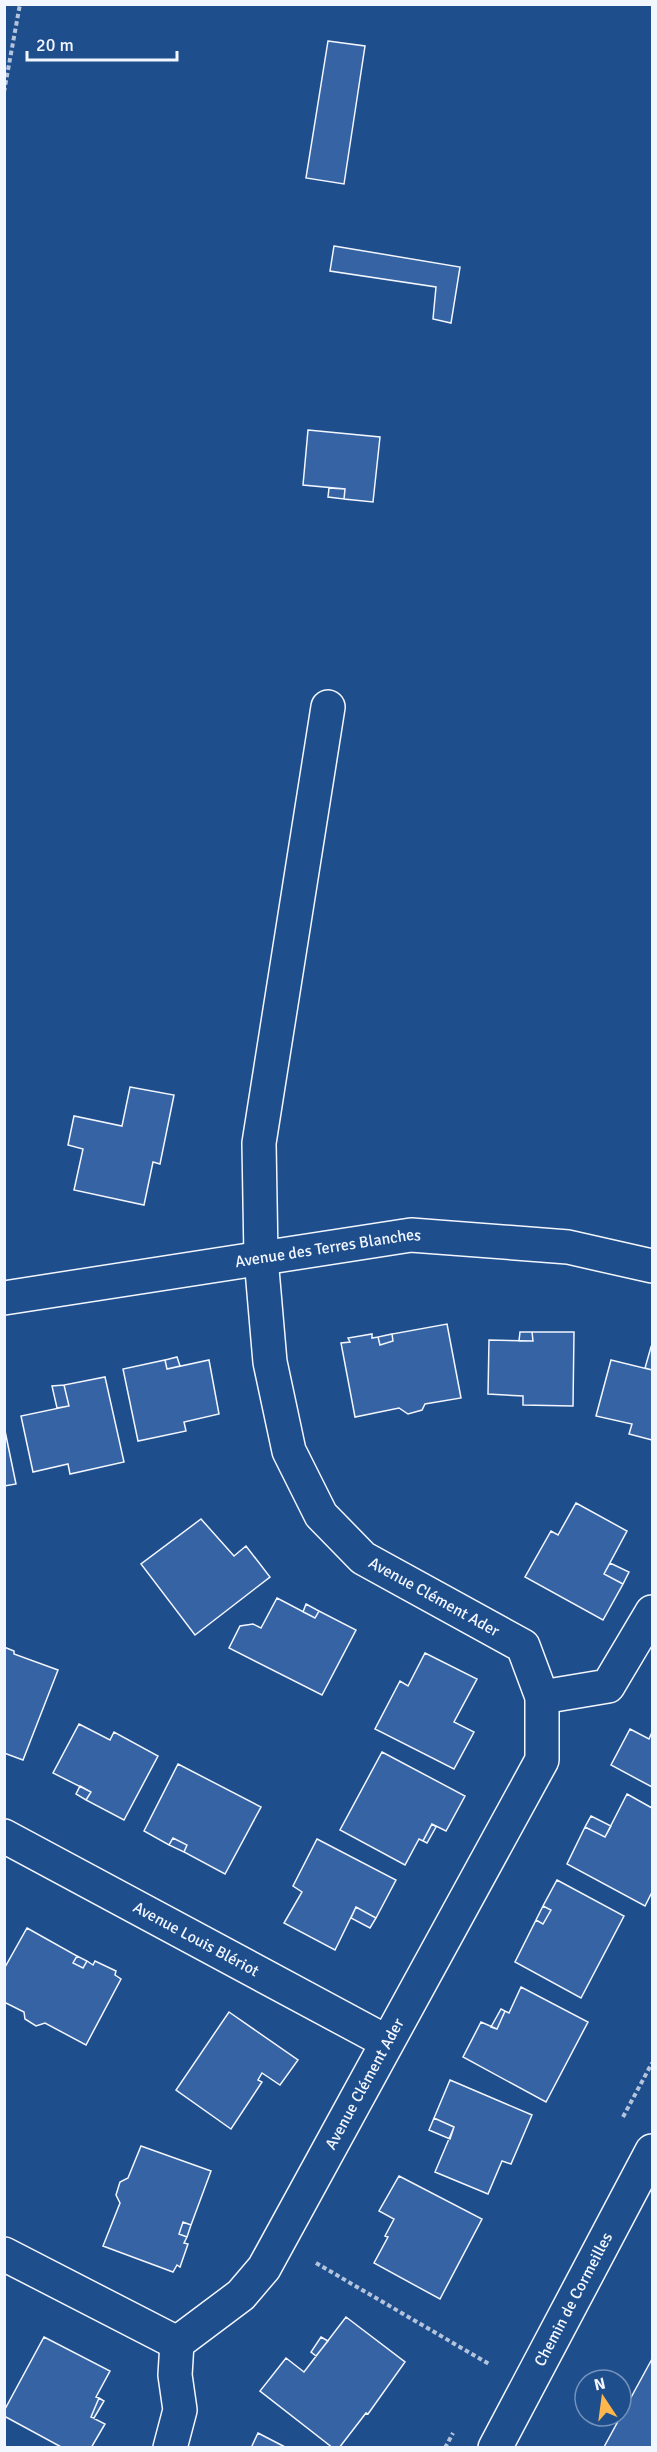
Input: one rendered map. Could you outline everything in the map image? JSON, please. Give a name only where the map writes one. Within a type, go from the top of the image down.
[{"type":"street","name":"Avenue Clément Ader","points":[[177,2343],[241,2295],[264,2268],[542,1760],[542,1697],[523,1646],[363,1558],[321,1515],[289,1452],[270,1362],[261,1258],[259,1143],[328,707]]},
{"type":"street","name":"Avenue des Terres Blanches","points":[[4,1298],[411,1235],[568,1247],[652,1266]]},
{"type":"street","points":[[542,1697],[608,1686],[652,1612]]},
{"type":"street","name":"Avenue Louis Blériot","points":[[4,1836],[387,2042]]},
{"type":"street","name":"Chemin de Cormeilles","points":[[495,2448],[652,2151]]},
{"type":"street","points":[[4,2254],[177,2343],[175,2375],[180,2410],[170,2448]]},
{"type":"path","points":[[4,92],[20,4]]},
{"type":"path","points":[[279,2241],[489,2364]]},
{"type":"building","points":[[328,41],[365,46],[344,184],[306,178]]},
{"type":"building","points":[[334,246],[460,267],[451,323],[433,319],[436,287],[330,271]]},
{"type":"building","points":[[308,430],[380,437],[373,502],[344,499],[345,489],[303,485]]},
{"type":"building","points":[[329,488],[345,489],[344,499],[328,497]]},
{"type":"building","points":[[130,1087],[174,1095],[160,1164],[153,1162],[144,1205],[74,1190],[83,1149],[68,1145],[74,1116],[122,1126]]},
{"type":"building","points":[[447,1324],[461,1398],[425,1404],[422,1410],[408,1414],[399,1408],[355,1417],[341,1343],[350,1342],[348,1338],[372,1334],[372,1338],[378,1337],[380,1345],[393,1341],[392,1334]]},
{"type":"building","points":[[520,1332],[532,1332],[533,1341],[519,1341]]},
{"type":"building","points":[[532,1332],[574,1332],[573,1406],[523,1405],[523,1396],[488,1394],[489,1340],[533,1341]]},
{"type":"building","points":[[392,1334],[393,1341],[380,1345],[378,1337]]},
{"type":"building","points":[[652,1348],[652,1370],[645,1368]]},
{"type":"building","points":[[177,1357],[180,1366],[167,1369],[165,1360]]},
{"type":"building","points":[[165,1360],[167,1369],[209,1360],[219,1414],[184,1422],[186,1431],[138,1441],[123,1369]]},
{"type":"building","points":[[611,1360],[652,1370],[652,1440],[629,1434],[632,1424],[596,1416]]},
{"type":"building","points":[[105,1377],[124,1462],[70,1474],[68,1464],[33,1472],[21,1416],[69,1406],[64,1385]]},
{"type":"building","points":[[64,1385],[69,1406],[57,1408],[52,1386]]},
{"type":"building","points":[[4,1426],[16,1484],[4,1486]]},
{"type":"building","points":[[576,1503],[627,1531],[604,1574],[623,1584],[603,1620],[525,1577],[551,1531],[558,1535]]},
{"type":"building","points":[[201,1519],[234,1556],[246,1546],[270,1577],[195,1635],[141,1564]]},
{"type":"building","points":[[610,1563],[629,1572],[623,1584],[604,1574]]},
{"type":"building","points":[[277,1598],[315,1618],[319,1611],[356,1630],[322,1695],[229,1648],[240,1626],[253,1624],[261,1628]]},
{"type":"building","points":[[306,1604],[319,1611],[315,1618],[303,1612]]},
{"type":"building","points":[[4,1647],[14,1651],[14,1654],[58,1670],[23,1760],[4,1753]]},
{"type":"building","points":[[425,1653],[477,1679],[454,1722],[474,1732],[454,1769],[375,1729],[400,1681],[408,1686]]},
{"type":"building","points":[[79,1724],[110,1740],[114,1732],[158,1756],[124,1820],[86,1800],[91,1792],[53,1773]]},
{"type":"building","points":[[630,1729],[649,1739],[652,1732],[652,1787],[611,1765]]},
{"type":"building","points":[[382,1752],[465,1796],[446,1831],[432,1824],[423,1841],[419,1839],[405,1865],[340,1830]]},
{"type":"building","points":[[178,1764],[261,1807],[225,1874],[184,1852],[187,1845],[173,1838],[169,1845],[144,1831]]},
{"type":"building","points":[[80,1786],[91,1792],[86,1800],[76,1794]]},
{"type":"building","points":[[627,1794],[652,1808],[652,1892],[645,1906],[567,1864],[585,1827],[605,1837]]},
{"type":"building","points":[[591,1816],[611,1826],[605,1837],[585,1827]]},
{"type":"building","points":[[432,1824],[436,1827],[427,1843],[423,1841]]},
{"type":"building","points":[[173,1838],[187,1845],[184,1852],[169,1845]]},
{"type":"building","points":[[317,1839],[396,1880],[376,1918],[356,1907],[335,1950],[284,1923],[302,1892],[293,1886]]},
{"type":"building","points":[[557,1880],[624,1916],[581,1998],[515,1962],[536,1920],[543,1924],[551,1910],[543,1906]]},
{"type":"building","points":[[543,1906],[551,1910],[543,1924],[536,1920]]},
{"type":"building","points":[[356,1907],[376,1918],[370,1928],[351,1918]]},
{"type":"building","points":[[27,1928],[77,1956],[73,1963],[83,1968],[87,1961],[93,1965],[95,1961],[116,1971],[115,1975],[121,1979],[86,2045],[45,2023],[36,2026],[25,2019],[24,2012],[4,2002],[4,1969]]},
{"type":"building","points":[[77,1956],[87,1961],[83,1968],[73,1963]]},
{"type":"building","points":[[521,1987],[588,2022],[546,2102],[463,2057],[481,2022],[497,2029],[505,2011],[509,2013]]},
{"type":"building","points":[[501,2009],[505,2011],[497,2029],[491,2027]]},
{"type":"building","points":[[229,2012],[298,2060],[280,2085],[262,2073],[258,2080],[262,2082],[231,2129],[176,2090]]},
{"type":"building","points":[[450,2080],[532,2115],[511,2164],[502,2161],[488,2194],[435,2172],[454,2127],[434,2118]]},
{"type":"building","points":[[434,2118],[454,2127],[450,2139],[429,2130]]},
{"type":"building","points":[[141,2146],[211,2171],[191,2225],[183,2222],[179,2234],[187,2237],[184,2243],[188,2244],[180,2267],[177,2265],[173,2272],[103,2246],[120,2203],[116,2195],[120,2182],[128,2178]]},
{"type":"building","points":[[399,2176],[482,2219],[440,2299],[374,2263],[388,2237],[385,2236],[394,2219],[379,2211]]},
{"type":"building","points":[[183,2222],[191,2225],[187,2237],[179,2234]]},
{"type":"building","points":[[346,2317],[405,2362],[368,2414],[366,2413],[339,2448],[333,2448],[260,2391],[286,2358],[304,2372]]},
{"type":"building","points":[[44,2337],[110,2371],[96,2397],[99,2398],[91,2417],[105,2424],[91,2448],[63,2448],[4,2416],[4,2411]]},
{"type":"building","points":[[321,2337],[328,2341],[316,2356],[311,2352]]},
{"type":"building","points":[[652,2359],[652,2448],[604,2447],[614,2428],[633,2428],[633,2394]]},
{"type":"building","points":[[99,2398],[104,2401],[94,2418],[91,2417]]},
{"type":"building","points":[[258,2433],[287,2448],[251,2448]]}]
